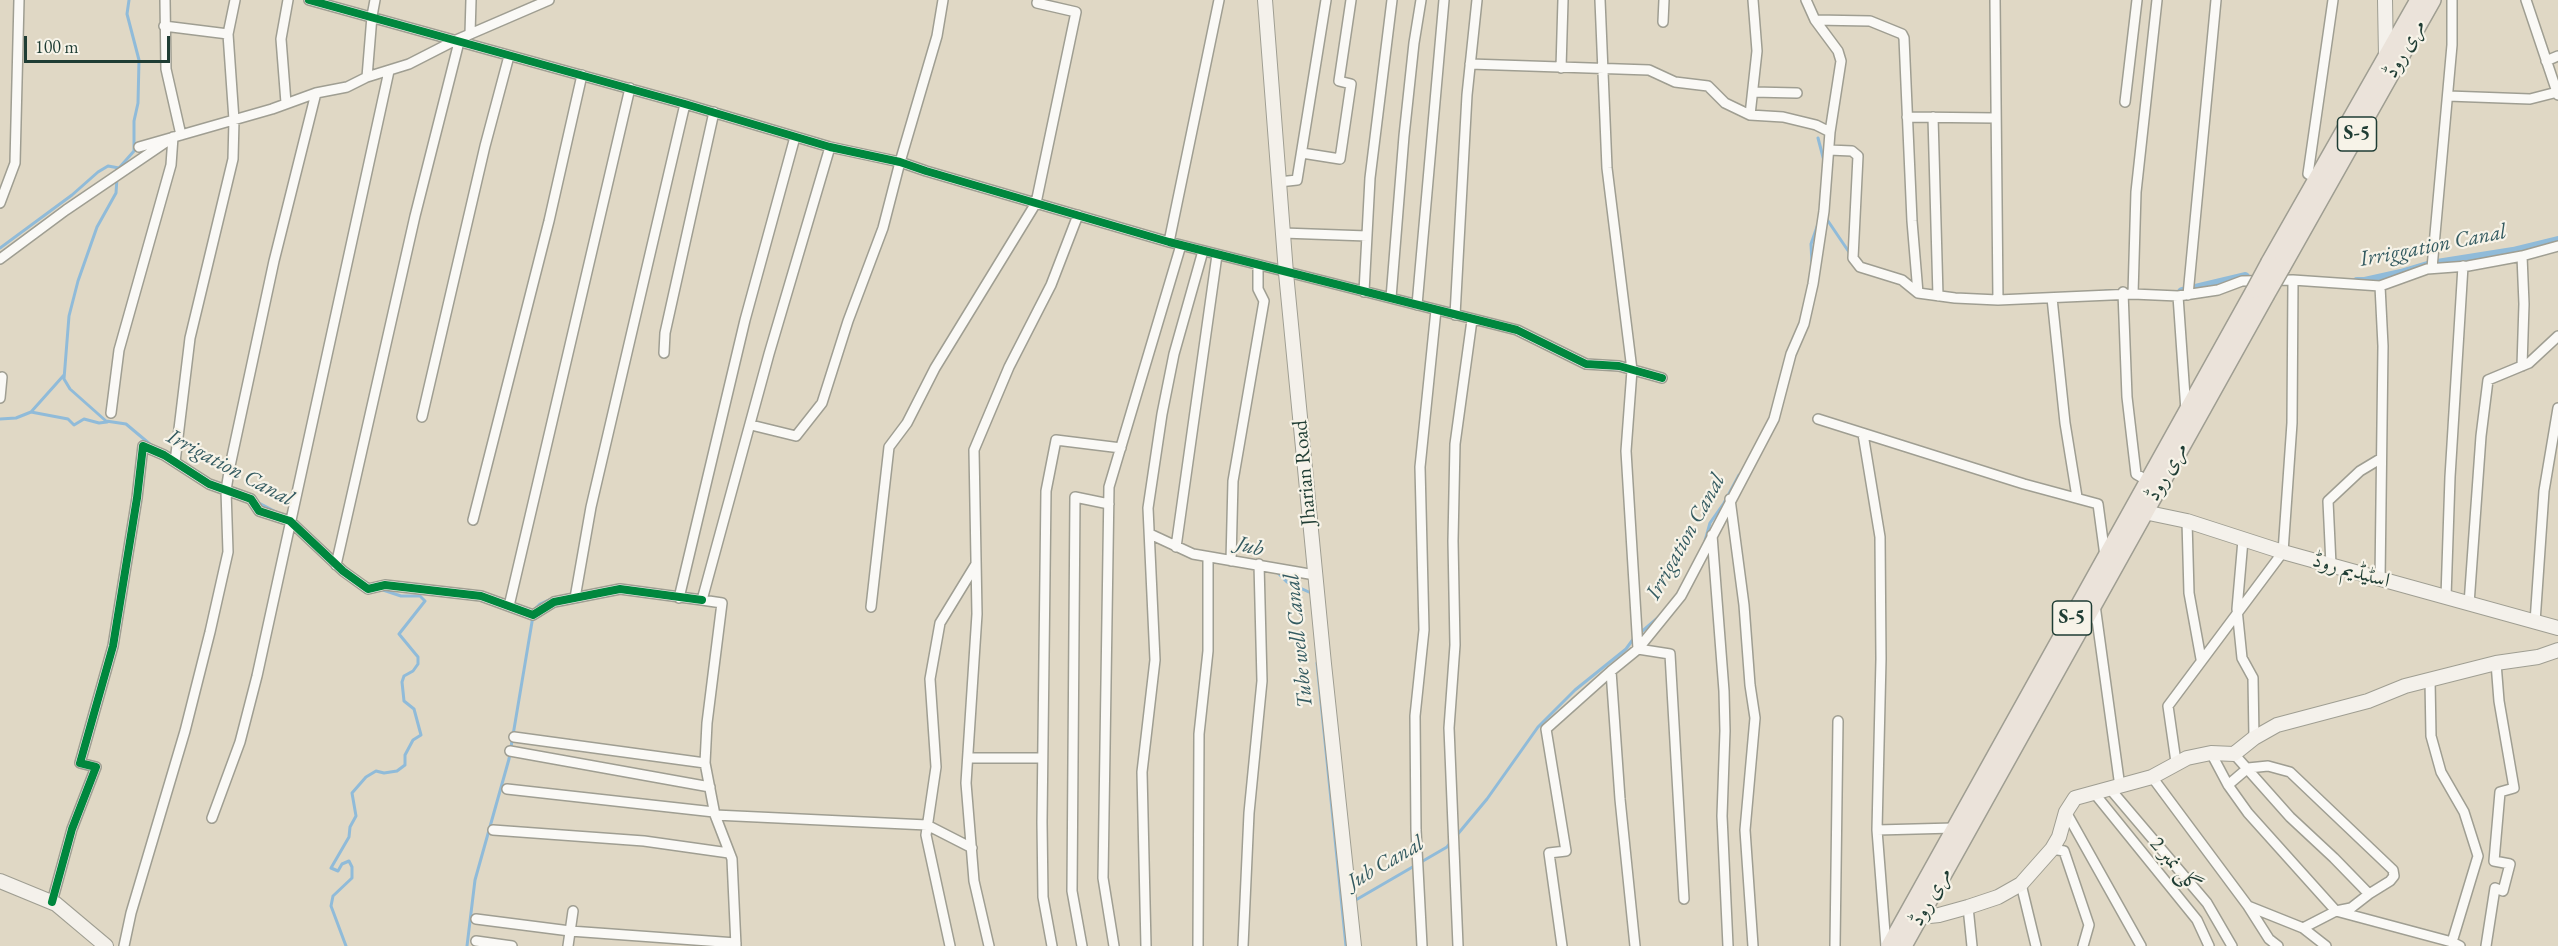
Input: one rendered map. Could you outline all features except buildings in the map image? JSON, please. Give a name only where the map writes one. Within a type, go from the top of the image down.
[{"type":"main road","name":"مری روڈ","points":[[2275,265],[2316,178],[2418,0]]},
{"type":"main road","name":"مری روڈ","points":[[1904,946],[2086,610],[2105,556],[2433,0]]},
{"type":"main road","name":"مری روڈ","points":[[1887,946],[1954,828],[2144,512],[2186,421]]},
{"type":"street","points":[[0,203],[15,163],[19,0]]},
{"type":"street","points":[[111,413],[119,350],[177,136],[166,69],[165,0]]},
{"type":"street","points":[[175,462],[190,338],[233,159],[234,120],[228,34],[235,0]]},
{"type":"street","points":[[286,103],[281,39],[288,0]]},
{"type":"street","points":[[309,0],[630,88],[830,147],[900,162],[1168,242],[1517,330],[1586,364],[1632,370],[1662,378]]},
{"type":"street","points":[[367,77],[375,0]]},
{"type":"street","points":[[470,34],[471,0]]},
{"type":"street","points":[[139,147],[234,120],[316,93],[347,87],[457,42],[470,34],[549,0]]},
{"type":"street","points":[[751,425],[796,436],[822,403],[848,321],[883,228],[937,36],[944,0]]},
{"type":"street","points":[[871,607],[889,447],[907,423],[935,368],[1036,203],[1076,12],[1037,3],[1038,0]]},
{"type":"street","points":[[1168,242],[1220,0]]},
{"type":"street","name":"Jharian Road","points":[[1266,0],[1286,273],[1354,946]]},
{"type":"street","points":[[1279,182],[1298,180],[1326,0]]},
{"type":"street","points":[[1302,153],[1340,159],[1351,84],[1339,81],[1351,0]]},
{"type":"street","points":[[1364,292],[1370,178],[1392,0]]},
{"type":"street","points":[[1391,298],[1404,136],[1421,0]]},
{"type":"street","points":[[1417,305],[1444,0]]},
{"type":"street","points":[[1455,315],[1470,64],[1477,0]]},
{"type":"street","points":[[1561,68],[1563,0]]},
{"type":"street","points":[[1600,0],[1606,168],[1632,370],[1626,451],[1638,649]]},
{"type":"street","points":[[1663,22],[1664,0]]},
{"type":"street","points":[[1750,115],[1757,51],[1753,0]]},
{"type":"street","points":[[1562,946],[1550,854],[1566,851],[1546,729],[1638,649],[1681,596],[1712,533],[1774,419],[1791,354],[1804,324],[1813,284],[1824,211],[1830,132],[1841,61],[1839,51],[1815,20],[1806,0]]},
{"type":"street","points":[[1995,0],[1998,300]]},
{"type":"street","points":[[2125,102],[2137,0]]},
{"type":"street","points":[[2148,481],[2136,474],[2127,397],[2126,294],[2157,0]]},
{"type":"street","points":[[2186,421],[2183,295],[2216,0]]},
{"type":"street","points":[[2316,178],[2308,174],[2333,0]]},
{"type":"street","points":[[2385,0],[2386,57]]},
{"type":"street","points":[[2432,268],[2452,45],[2452,0]]},
{"type":"street","points":[[2448,96],[2530,99],[2558,94],[2526,0]]},
{"type":"street","points":[[1815,20],[1870,21],[1902,34],[1904,38],[1918,293]]},
{"type":"street","points":[[164,26],[228,34]]},
{"type":"street","points":[[336,565],[457,42]]},
{"type":"street","points":[[422,417],[485,146],[509,56]]},
{"type":"street","points":[[2546,61],[2558,56]]},
{"type":"street","points":[[1470,64],[1649,70],[1675,82],[1708,87],[1725,103],[1750,115],[1782,117],[1816,125],[1830,132]]},
{"type":"street","points":[[212,818],[246,720],[388,71]]},
{"type":"street","points":[[473,520],[549,220],[582,75]]},
{"type":"street","points":[[509,606],[630,88]]},
{"type":"street","points":[[1753,92],[1797,93]]},
{"type":"street","points":[[124,946],[131,913],[185,731],[210,632],[228,552],[226,490],[274,261],[316,93]]},
{"type":"street","points":[[575,598],[591,507],[685,104]]},
{"type":"street","points":[[664,353],[665,333],[714,112]]},
{"type":"street","points":[[1907,117],[1995,118]]},
{"type":"street","points":[[1933,117],[1938,296]]},
{"type":"street","points":[[0,259],[66,210],[177,136]]},
{"type":"street","points":[[679,598],[746,320],[795,136]]},
{"type":"street","points":[[702,600],[830,147]]},
{"type":"street","points":[[1829,150],[1852,151],[1858,156],[1853,258],[1860,267],[1902,280],[1918,293],[1938,296],[1998,300],[2126,294],[2183,295],[2218,290],[2242,281],[2293,280],[2380,286],[2432,268],[2463,266],[2558,250]]},
{"type":"street","points":[[989,946],[974,881],[966,783],[977,614],[974,450],[1009,367],[1051,285],[1078,216]]},
{"type":"street","points":[[1283,233],[1367,236]]},
{"type":"street","points":[[1114,946],[1103,878],[1109,487],[1180,245]]},
{"type":"street","points":[[1146,946],[1142,772],[1155,660],[1148,508],[1162,414],[1174,354],[1203,251]]},
{"type":"street","points":[[1176,547],[1217,255]]},
{"type":"street","points":[[2522,256],[2524,304],[2522,366]]},
{"type":"street","points":[[1232,561],[1233,481],[1264,301],[1258,289],[1258,266]]},
{"type":"street","points":[[2446,597],[2450,477],[2463,266]]},
{"type":"street","points":[[2176,762],[2168,706],[2283,552],[2292,423],[2293,280]]},
{"type":"street","points":[[2380,286],[2383,346],[2380,580]]},
{"type":"street","points":[[2052,298],[2065,423],[2077,497]]},
{"type":"street","points":[[1422,946],[1416,830],[1415,716],[1424,630],[1420,468],[1436,310]]},
{"type":"street","points":[[1458,946],[1449,728],[1455,645],[1453,541],[1455,444],[1472,320]]},
{"type":"street","points":[[2469,604],[2481,436],[2488,380],[2529,363],[2558,336]]},
{"type":"street","points":[[0,398],[2,377]]},
{"type":"street","points":[[2535,622],[2544,491],[2558,408]]},
{"type":"street","points":[[1818,419],[2024,484],[2098,504],[2105,556]]},
{"type":"street","points":[[1863,434],[1880,537],[1881,659],[1877,830],[1887,946]]},
{"type":"street","points":[[1052,946],[1043,897],[1041,758],[1046,491],[1056,440],[1120,448]]},
{"type":"street","points":[[52,902],[72,829],[96,767],[80,763],[113,646],[138,498],[143,446],[175,462],[209,484],[251,499],[259,511],[290,521],[336,565],[368,589],[385,585],[481,596],[533,615],[554,602],[620,589],[722,603],[705,763],[715,813],[732,859],[736,945],[570,931],[476,919]]},
{"type":"street","points":[[2331,565],[2328,501],[2360,471],[2380,459]]},
{"type":"street","points":[[1082,946],[1072,891],[1075,496],[1109,504]]},
{"type":"street","points":[[1730,500],[1744,605],[1755,718],[1745,830],[1753,946]]},
{"type":"street","name":"اسٹیڈیم روڈ","points":[[2144,512],[2187,521],[2380,580],[2558,628]]},
{"type":"street","points":[[2187,521],[2189,593],[2201,659]]},
{"type":"street","points":[[1712,533],[1724,701],[1722,816],[1728,946]]},
{"type":"street","points":[[1150,534],[1193,554],[1315,575]]},
{"type":"street","points":[[2243,540],[2238,614],[2242,658],[2253,678],[2254,738]]},
{"type":"street","points":[[1198,946],[1199,734],[1208,651],[1208,557]]},
{"type":"street","points":[[950,946],[926,835],[936,767],[930,679],[940,624],[976,564]]},
{"type":"street","points":[[1243,946],[1249,813],[1262,681],[1259,564]]},
{"type":"street","points":[[2086,610],[2115,788]]},
{"type":"street","points":[[1638,649],[1670,654],[1684,899]]},
{"type":"street","points":[[1920,917],[1939,915],[1968,907],[1998,897],[2021,884],[2052,849],[2059,837],[2066,812],[2075,798],[2152,777],[2176,762],[2211,753],[2234,754],[2254,738],[2277,725],[2334,711],[2405,686],[2496,663],[2538,657],[2558,650]]},
{"type":"street","points":[[2486,946],[2495,888],[2503,891],[2510,864],[2494,861],[2500,792],[2514,788],[2499,701],[2496,663]]},
{"type":"street","points":[[1611,671],[1620,799],[1635,946]]},
{"type":"street","points":[[2211,753],[2228,785],[2248,813],[2336,911],[2456,944],[2478,856],[2464,812],[2441,772],[2431,736],[2430,680]]},
{"type":"street","points":[[1835,946],[1838,722]]},
{"type":"street","points":[[514,736],[705,763]]},
{"type":"street","points":[[510,751],[710,787]]},
{"type":"street","points":[[2234,754],[2290,817],[2369,894]]},
{"type":"street","points":[[968,758],[1041,758]]},
{"type":"street","points":[[2228,785],[2248,768],[2268,766],[2290,772],[2393,870],[2394,876],[2390,882],[2369,894],[2350,909],[2336,911],[2303,928]]},
{"type":"street","points":[[2152,777],[2248,906],[2269,939],[2278,946]]},
{"type":"street","name":"گلی نمبر 2","points":[[2115,788],[2207,903],[2232,946]]},
{"type":"street","points":[[507,789],[715,813],[927,825],[972,848]]},
{"type":"street","points":[[2095,794],[2197,920],[2209,946]]},
{"type":"street","points":[[2066,812],[2141,946]]},
{"type":"street","points":[[1877,830],[1954,828]]},
{"type":"street","points":[[493,831],[644,841],[729,853]]},
{"type":"street","points":[[2052,849],[2064,851],[2090,925],[2083,946]]},
{"type":"street","points":[[0,881],[52,902],[106,946]]},
{"type":"street","points":[[2021,884],[2036,946]]},
{"type":"street","points":[[2248,906],[2303,928],[2326,946]]},
{"type":"street","points":[[1968,907],[1972,946]]},
{"type":"street","points":[[568,946],[573,911]]},
{"type":"street","points":[[476,941],[512,946]]},
{"type":"waterway","name":"Jub Canal","points":[[119,168],[134,151],[134,121],[138,103],[139,60],[127,14],[129,0]]},
{"type":"waterway","name":"Irrigation Canal","points":[[1818,138],[1824,161]]},
{"type":"waterway","name":"Irrigation Canal","points":[[0,248],[72,195],[98,172],[108,166],[119,168],[118,171]]},
{"type":"waterway","name":"Irrigation Canal","points":[[117,178],[116,193],[97,227],[78,281],[69,316],[64,379],[70,389],[106,421],[126,424],[151,445]]},
{"type":"waterway","name":"Irrigation Canal","points":[[1826,218],[1851,255]]},
{"type":"waterway","name":"Irrigation Canal","points":[[1812,264],[1811,244],[1818,224]]},
{"type":"waterway","name":"Irriggation Canal","points":[[2357,282],[2401,274],[2431,265],[2513,252],[2558,241]]},
{"type":"waterway","name":"Irriggation Canal","points":[[2182,292],[2245,277]]},
{"type":"waterway","name":"Irrigation Canal","points":[[2105,291],[2119,291]]},
{"type":"waterway","points":[[0,419],[16,418],[31,412],[64,375]]},
{"type":"waterway","points":[[31,412],[68,419],[74,425],[84,419],[99,423],[107,422]]},
{"type":"waterway","name":"Irrigation Canal","points":[[1705,541],[1710,523],[1739,475]]},
{"type":"waterway","name":"Irrigation Canal","points":[[257,502],[278,513]]},
{"type":"waterway","name":"Jub","points":[[1277,572],[1287,582],[1311,593]]},
{"type":"waterway","name":"Irrigation Canal","points":[[563,596],[618,586]]},
{"type":"waterway","name":"Irrigation Canal","points":[[346,946],[331,906],[333,896],[352,878],[352,867],[349,861],[342,864],[338,871],[331,868],[349,837],[350,827],[356,816],[352,793],[366,777],[376,771],[384,773],[397,771],[405,765],[405,755],[413,740],[421,735],[414,709],[404,701],[402,682],[404,676],[413,671],[418,664],[418,657],[399,634],[425,601],[420,596],[401,596],[383,590]]},
{"type":"waterway","name":"Irrigation Canal","points":[[534,610],[551,599]]},
{"type":"waterway","name":"Irrigation Canal","points":[[1639,634],[1661,615]]},
{"type":"waterway","name":"Irrigation Canal","points":[[467,946],[475,880],[509,759],[533,616]]},
{"type":"waterway","name":"Irrigation Canal","points":[[1457,835],[1487,799],[1538,727],[1575,690],[1626,649],[1634,638]]},
{"type":"waterway","name":"Tube well Canal","points":[[1317,663],[1346,946]]},
{"type":"waterway","name":"Jub Canal","points":[[1354,901],[1447,847],[1451,842]]},
{"type":"cycle path","points":[[309,0],[685,104],[830,147],[900,162],[1169,242],[1517,330],[1586,364],[1619,366],[1662,378]]},
{"type":"cycle path","points":[[52,902],[72,829],[96,767],[80,763],[113,646],[143,446],[164,455],[209,484],[251,499],[259,511],[290,521],[343,571],[368,589],[385,585],[481,596],[533,615],[554,602],[620,589],[702,600]]}]
